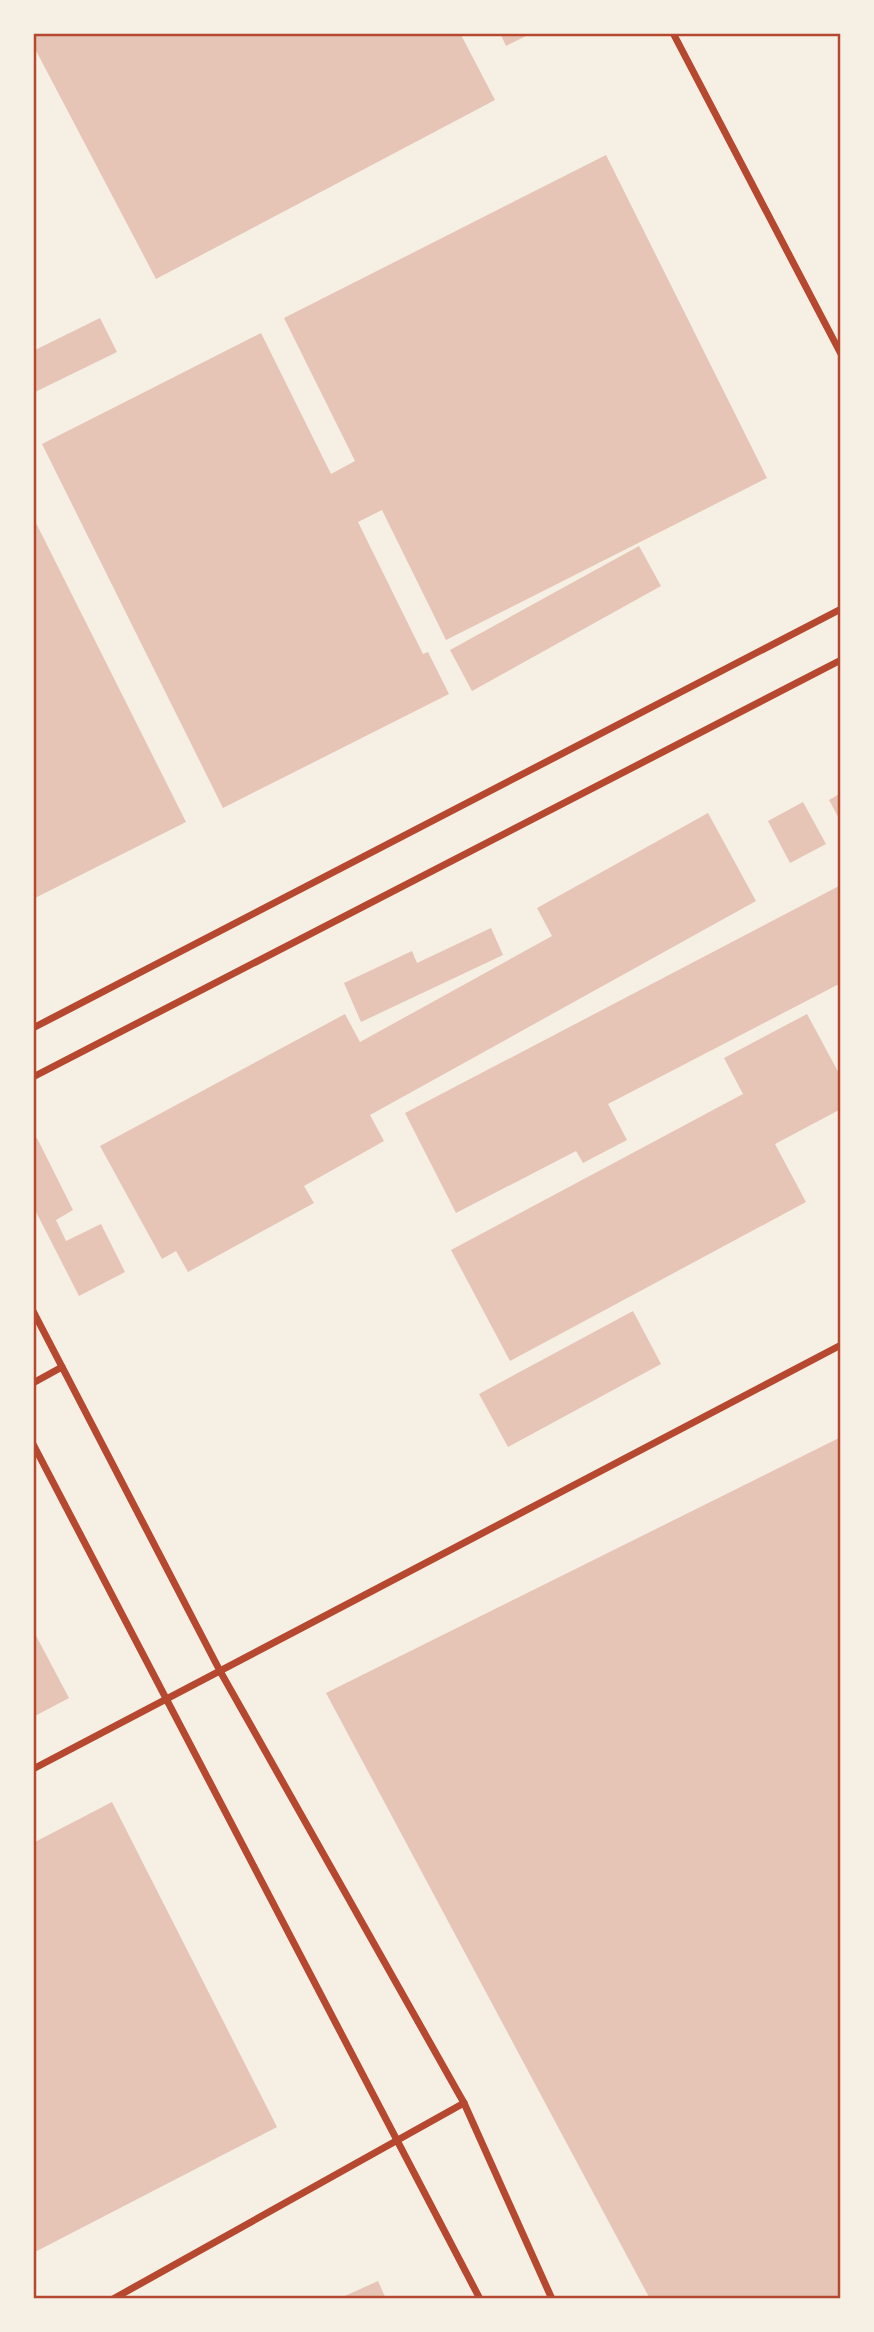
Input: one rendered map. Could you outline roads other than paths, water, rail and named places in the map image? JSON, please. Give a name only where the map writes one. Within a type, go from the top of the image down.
[{"type":"street","points":[[673,33],[841,354]]},
{"type":"street","points":[[33,1028],[841,609]]},
{"type":"street","points":[[33,1077],[841,660]]},
{"type":"street","points":[[33,1311],[220,1671],[464,2103],[552,2299]]},
{"type":"street","points":[[33,1769],[841,1345]]},
{"type":"street","points":[[33,1383],[62,1367]]},
{"type":"street","points":[[33,1444],[480,2299]]},
{"type":"street","points":[[113,2299],[464,2103]]}]
